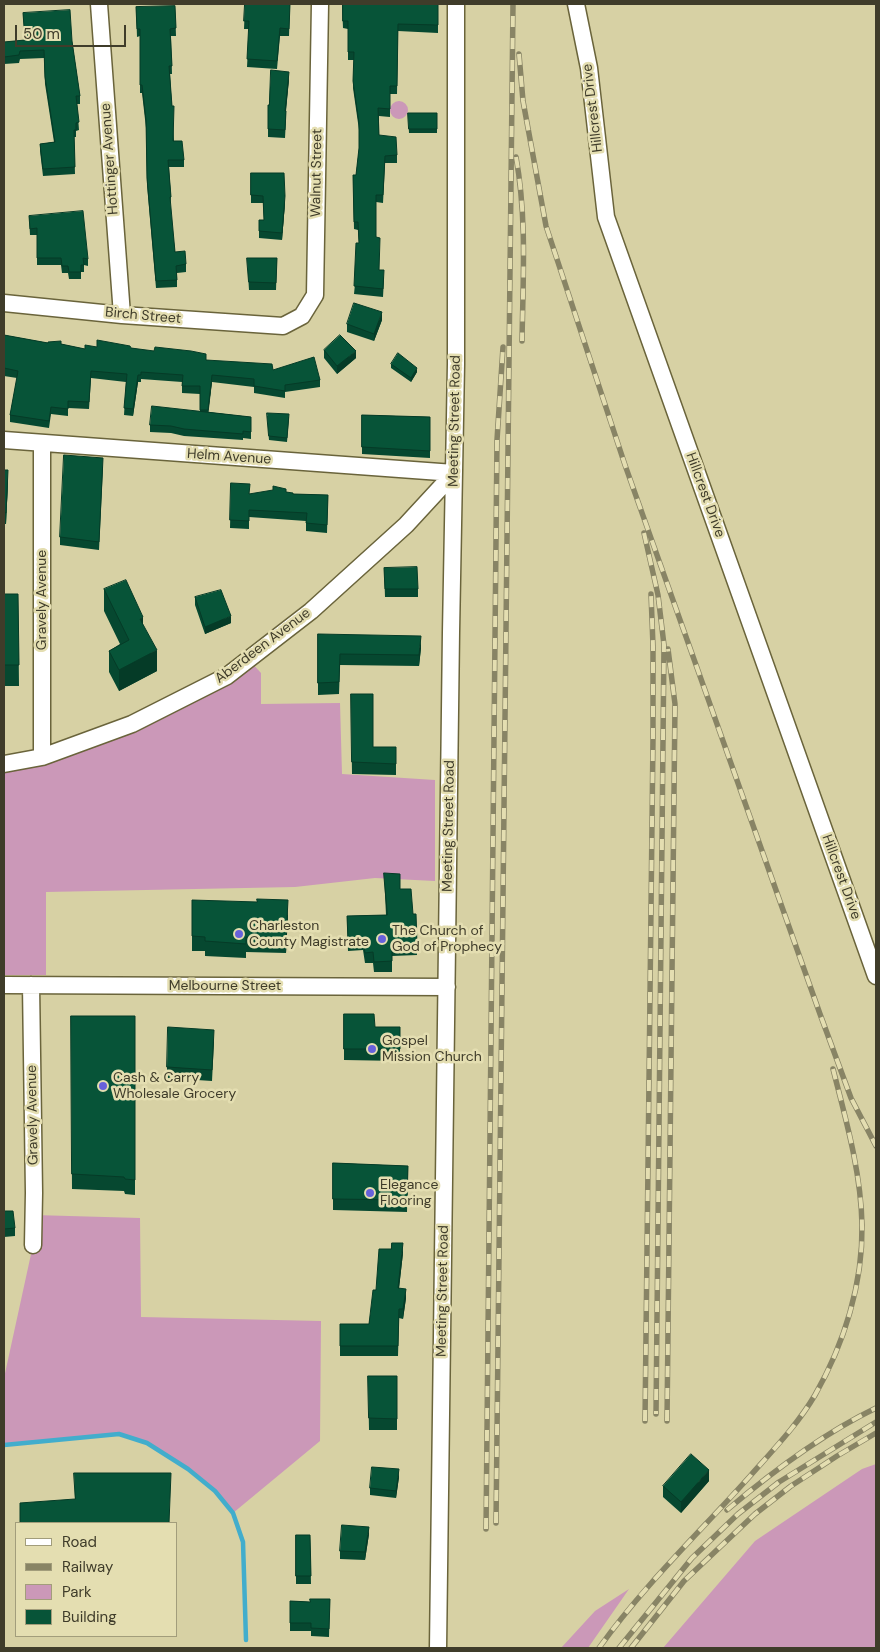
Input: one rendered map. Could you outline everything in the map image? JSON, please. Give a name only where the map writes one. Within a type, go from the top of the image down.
[{"type":"street","name":"Hottinger Avenue","points":[[99,4],[122,315]]},
{"type":"street","name":"Walnut Street","points":[[283,326],[302,316],[315,295],[320,4]]},
{"type":"street","name":"Meeting Street Road","points":[[438,1648],[456,364],[456,4]]},
{"type":"street","name":"Hillcrest Drive","points":[[576,4],[589,68],[606,217],[876,976]]},
{"type":"street","name":"Birch Street","points":[[4,304],[122,315],[283,326]]},
{"type":"street","name":"Helm Avenue","points":[[4,440],[454,473]]},
{"type":"street","name":"Gravely Avenue","points":[[42,443],[42,757]]},
{"type":"street","name":"Aberdeen Avenue","points":[[4,764],[42,757],[132,724],[227,676],[311,612],[406,525],[454,473]]},
{"type":"street","name":"Melbourne Street","points":[[4,985],[447,987]]},
{"type":"street","name":"Gravely Avenue","points":[[31,985],[33,1245]]},
{"type":"green space","points":[[399,101],[405,104],[408,110],[405,116],[399,119],[393,116],[390,110],[393,104]]},
{"type":"green space","points":[[249,660],[261,673],[261,704],[340,703],[342,774],[435,780],[435,881],[375,878],[295,887],[46,892],[46,975],[4,975],[4,764],[132,724]]},
{"type":"green space","points":[[34,1215],[140,1218],[141,1317],[321,1321],[320,1441],[233,1513],[215,1491],[188,1469],[147,1443],[119,1434],[4,1445],[4,1378],[33,1245]]},
{"type":"green space","points":[[876,1464],[876,1648],[663,1648],[755,1541],[862,1469]]},
{"type":"green space","points":[[629,1589],[588,1648],[561,1648],[595,1611]]},
{"type":"building","points":[[245,4],[290,4],[289,29],[280,28],[277,61],[247,59],[249,21],[244,21]]},
{"type":"building","points":[[343,4],[438,4],[438,25],[398,24],[397,86],[390,86],[390,109],[378,108],[379,135],[396,137],[397,155],[385,156],[383,195],[376,195],[376,237],[380,238],[379,270],[384,270],[383,289],[354,286],[356,243],[359,243],[358,222],[354,222],[353,175],[356,175],[359,123],[353,81],[354,52],[348,52],[348,21],[343,21]]},
{"type":"building","points":[[175,6],[176,28],[170,29],[172,66],[169,66],[172,106],[174,106],[173,141],[182,141],[184,160],[168,160],[175,252],[185,251],[186,264],[176,266],[177,280],[156,281],[147,178],[146,120],[142,85],[140,85],[140,29],[137,29],[136,7]]},
{"type":"building","points":[[70,10],[72,41],[80,96],[76,96],[79,122],[76,123],[76,130],[74,130],[75,167],[43,169],[40,144],[55,142],[45,77],[44,50],[20,51],[19,55],[4,57],[4,42],[25,40],[23,13]]},
{"type":"building","points":[[271,70],[289,72],[285,130],[268,129]]},
{"type":"building","points":[[408,113],[437,113],[437,129],[409,129]]},
{"type":"building","points":[[251,173],[284,173],[285,196],[282,233],[259,231],[259,220],[264,220],[263,196],[251,195]]},
{"type":"building","points":[[83,211],[88,259],[83,258],[84,265],[81,265],[81,272],[69,272],[68,266],[62,266],[61,258],[37,258],[37,228],[30,229],[29,216]]},
{"type":"building","points":[[247,258],[277,258],[276,283],[249,282]]},
{"type":"building","points":[[354,303],[382,312],[374,334],[347,324]]},
{"type":"building","points":[[4,335],[48,343],[61,341],[61,344],[85,349],[85,345],[97,347],[97,340],[154,351],[155,347],[191,351],[206,354],[206,360],[272,364],[273,370],[314,357],[320,380],[285,385],[285,391],[254,386],[254,379],[212,375],[208,410],[200,410],[200,386],[182,386],[183,375],[141,372],[141,375],[138,375],[133,409],[124,408],[127,374],[91,371],[89,402],[68,401],[68,409],[51,407],[49,421],[10,415],[18,371],[4,368]]},
{"type":"building","points":[[340,335],[356,351],[337,366],[324,350]]},
{"type":"building","points":[[398,353],[417,368],[411,378],[391,364]]},
{"type":"building","points":[[152,406],[251,417],[251,432],[243,431],[243,434],[150,425]]},
{"type":"building","points":[[267,413],[289,414],[287,438],[269,436]]},
{"type":"building","points":[[362,415],[430,417],[430,451],[362,447]]},
{"type":"building","points":[[64,455],[103,458],[99,542],[60,537]]},
{"type":"building","points":[[4,470],[8,470],[6,513],[4,512]]},
{"type":"building","points":[[231,483],[250,484],[249,494],[273,490],[273,486],[286,489],[286,492],[293,494],[328,495],[327,525],[306,523],[307,513],[249,510],[249,521],[230,520]]},
{"type":"building","points":[[417,567],[418,589],[385,589],[384,568]]},
{"type":"building","points":[[126,580],[143,617],[140,619],[157,650],[119,670],[109,651],[129,640],[104,589]]},
{"type":"building","points":[[221,590],[231,616],[205,627],[195,597]]},
{"type":"building","points":[[4,594],[18,594],[19,665],[4,665]]},
{"type":"building","points":[[318,634],[421,636],[419,655],[340,654],[339,682],[318,683]]},
{"type":"building","points":[[351,694],[373,694],[373,747],[396,747],[396,764],[352,762]]},
{"type":"building","points":[[384,873],[400,874],[400,889],[411,889],[413,914],[416,914],[417,945],[392,945],[392,961],[374,962],[373,952],[365,953],[363,939],[348,940],[347,916],[387,915]]},
{"type":"building","name":"Charleston County Magistrate","points":[[257,899],[288,900],[286,938],[246,937],[246,944],[205,941],[205,937],[192,936],[192,900],[257,902]]},
{"type":"building","name":"Gospel Mission Church","points":[[344,1014],[374,1014],[375,1027],[400,1027],[400,1049],[344,1049]]},
{"type":"building","name":"Cash & Carry Wholesale Grocery","points":[[71,1016],[135,1016],[135,1180],[125,1179],[124,1177],[72,1174]]},
{"type":"building","points":[[168,1027],[214,1030],[212,1070],[167,1067]]},
{"type":"building","name":"Elegance Flooring","points":[[333,1163],[408,1166],[407,1200],[333,1199]]},
{"type":"building","points":[[4,1211],[13,1211],[15,1228],[4,1229]]},
{"type":"building","points":[[392,1243],[403,1243],[398,1288],[406,1289],[403,1309],[399,1309],[398,1346],[340,1346],[340,1324],[369,1324],[373,1290],[376,1290],[379,1249],[391,1249]]},
{"type":"building","points":[[368,1376],[397,1376],[397,1419],[369,1418]]},
{"type":"building","points":[[691,1454],[709,1470],[681,1502],[663,1486]]},
{"type":"building","points":[[372,1467],[399,1469],[396,1491],[370,1488]]},
{"type":"building","points":[[74,1473],[171,1473],[169,1522],[20,1522],[20,1503],[75,1499]]},
{"type":"building","points":[[342,1525],[369,1527],[365,1552],[340,1551]]},
{"type":"building","points":[[296,1535],[310,1535],[311,1576],[296,1576]]},
{"type":"building","points":[[310,1599],[330,1599],[329,1629],[311,1628],[311,1623],[290,1623],[290,1601],[310,1602]]},
{"type":"waterway","points":[[4,1445],[119,1434],[147,1443],[188,1469],[215,1491],[233,1513],[243,1542],[246,1640]]},
{"type":"railway","points":[[496,1523],[513,4]]},
{"type":"railway","points":[[519,54],[523,101],[546,226],[625,465],[820,1014],[851,1098],[876,1146]]},
{"type":"railway","points":[[516,157],[523,226],[522,341]]},
{"type":"railway","points":[[486,1529],[497,440],[503,347]]},
{"type":"railway","points":[[644,533],[658,595],[664,645],[656,1414]]},
{"type":"railway","points":[[645,1421],[653,738],[651,594]]},
{"type":"railway","points":[[667,1421],[675,704],[668,649]]},
{"type":"railway","points":[[599,1648],[653,1581],[777,1446],[808,1406],[835,1355],[850,1313],[855,1291],[859,1269],[862,1225],[856,1166],[833,1069]]},
{"type":"railway","points":[[727,1510],[799,1454],[837,1429],[876,1408]]},
{"type":"railway","points":[[619,1648],[692,1558],[738,1514],[779,1482],[876,1422]]},
{"type":"railway","points":[[631,1648],[684,1581],[755,1514],[791,1486],[876,1433]]},
{"type":"place","name":"Charleston County Magistrate","points":[[239,934]]},
{"type":"place","name":"The Church of God of Prophecy","points":[[382,939]]},
{"type":"place","name":"Gospel Mission Church","points":[[372,1049]]},
{"type":"place","name":"Cash & Carry Wholesale Grocery","points":[[103,1086]]},
{"type":"place","name":"Elegance Flooring","points":[[370,1193]]}]
